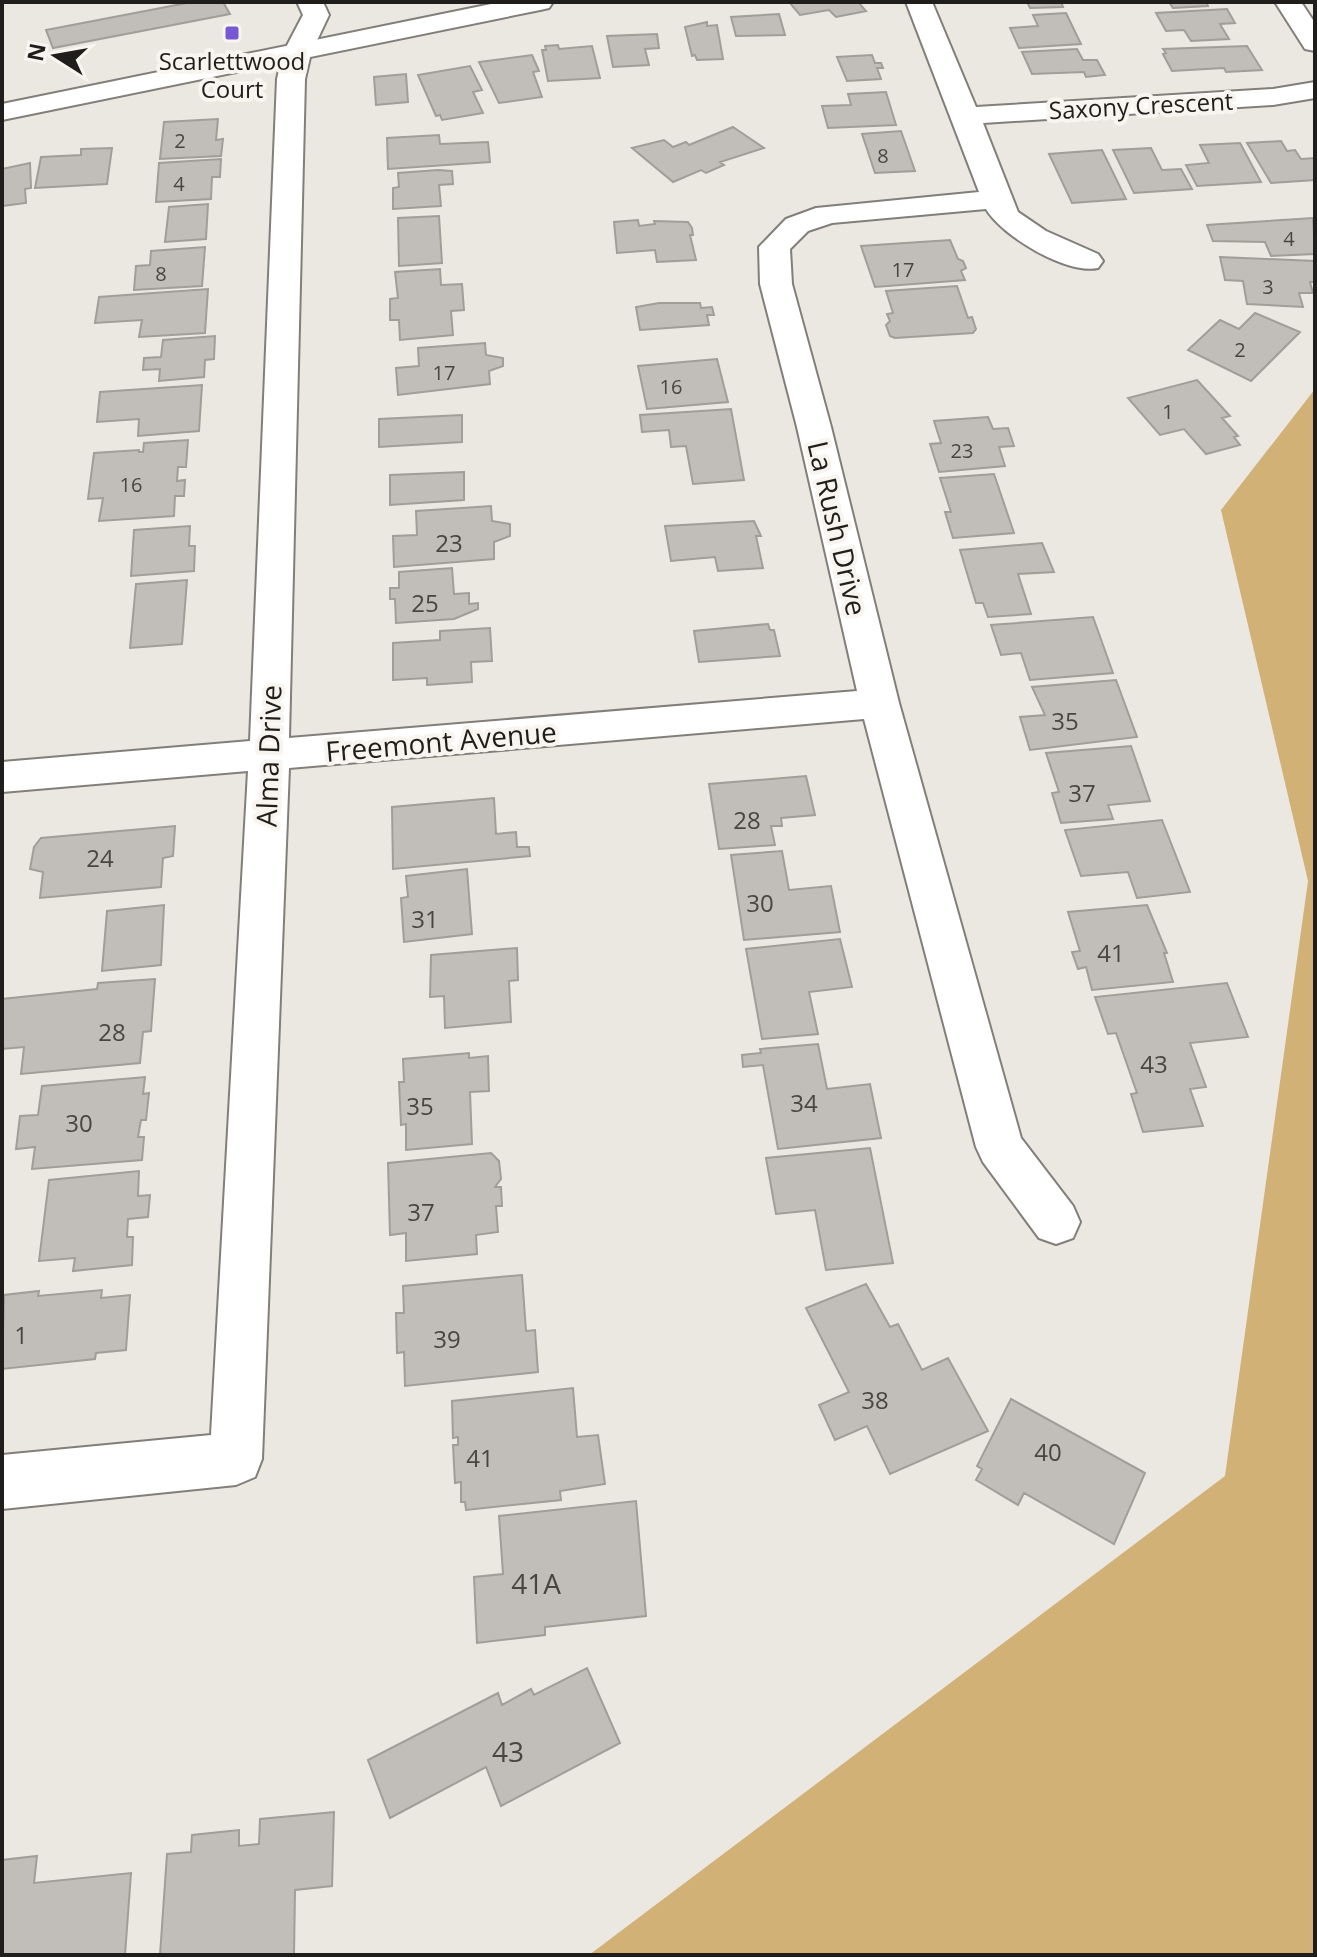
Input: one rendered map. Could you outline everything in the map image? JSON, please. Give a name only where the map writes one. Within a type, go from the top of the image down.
[{"type":"street","points":[[297,53],[316,15],[310,2]]},
{"type":"street","points":[[2,112],[540,2]]},
{"type":"street","points":[[919,2],[996,199],[1006,217],[1030,234],[1087,261]]},
{"type":"street","points":[[1288,2],[1315,43]]},
{"type":"street","name":"Alma Drive","points":[[2,1482],[236,1459],[269,756],[291,79],[297,53]]},
{"type":"street","name":"Saxony Crescent","points":[[966,116],[1273,97],[1315,90]]},
{"type":"street","name":"La Rush Drive","points":[[996,199],[827,214],[797,225],[774,247],[776,284],[814,427],[879,703],[1000,1147],[1056,1222]]},
{"type":"street","name":"Freemont Avenue","points":[[2,777],[879,703]]},
{"type":"shaded area","points":[[1315,389],[1315,1955],[589,1955],[1225,1476],[1308,881],[1221,510]]},
{"type":"building","points":[[192,2],[223,2],[230,14],[53,48],[46,30]]},
{"type":"building","points":[[789,2],[866,2],[859,3],[866,11],[836,17],[829,10],[800,15]]},
{"type":"building","points":[[1027,2],[1061,2],[1063,7],[1030,8]]},
{"type":"building","points":[[1169,2],[1206,2],[1208,6],[1173,8]]},
{"type":"building","points":[[1227,9],[1235,23],[1220,24],[1229,39],[1191,41],[1184,30],[1166,31],[1156,13]]},
{"type":"building","points":[[1066,13],[1081,44],[1019,48],[1010,28],[1038,26],[1033,15]]},
{"type":"building","points":[[779,14],[785,35],[736,36],[731,17]]},
{"type":"building","points":[[707,22],[707,26],[717,25],[723,59],[697,60],[695,55],[692,56],[685,27]]},
{"type":"building","points":[[657,34],[659,48],[645,49],[649,65],[613,67],[607,36]]},
{"type":"building","points":[[558,45],[559,49],[592,46],[600,78],[548,81],[542,50],[546,50],[545,46]]},
{"type":"building","points":[[1247,46],[1262,70],[1226,72],[1224,68],[1172,71],[1163,54],[1166,53],[1163,49]]},
{"type":"building","points":[[1077,49],[1083,60],[1097,60],[1105,75],[1086,77],[1084,72],[1032,74],[1022,52]]},
{"type":"building","points":[[532,55],[539,71],[533,72],[542,97],[499,103],[479,62]]},
{"type":"building","points":[[872,55],[875,63],[881,63],[883,68],[877,68],[881,79],[847,81],[837,57]]},
{"type":"building","points":[[470,66],[482,90],[473,92],[483,113],[442,120],[440,115],[436,116],[418,75]]},
{"type":"building","points":[[406,74],[408,102],[376,105],[374,77]]},
{"type":"building","points":[[886,92],[896,125],[828,128],[822,106],[851,105],[848,94]]},
{"type":"building","points":[[218,119],[216,140],[223,139],[221,156],[160,159],[164,122]]},
{"type":"building","points":[[733,127],[764,148],[720,162],[724,165],[706,173],[701,170],[673,182],[632,148],[664,140],[673,147],[686,142],[689,145]]},
{"type":"building","points":[[901,131],[915,171],[875,173],[862,134]]},
{"type":"building","points":[[439,135],[440,144],[488,142],[490,162],[388,169],[387,138]]},
{"type":"building","points":[[1281,141],[1287,151],[1295,150],[1301,159],[1315,158],[1315,180],[1271,183],[1247,143]]},
{"type":"building","points":[[1240,143],[1261,182],[1197,186],[1186,165],[1209,163],[1200,145]]},
{"type":"building","points":[[112,148],[107,184],[35,188],[41,157],[81,155],[81,149]]},
{"type":"building","points":[[1151,148],[1162,170],[1181,169],[1192,189],[1134,193],[1113,150]]},
{"type":"building","points":[[1102,150],[1126,199],[1072,203],[1049,154]]},
{"type":"building","points":[[221,159],[220,177],[212,177],[211,199],[156,202],[159,163]]},
{"type":"building","points":[[30,163],[31,188],[25,189],[26,203],[2,206],[2,169]]},
{"type":"building","points":[[452,171],[453,184],[439,185],[441,206],[393,209],[393,188],[399,187],[398,173]]},
{"type":"building","points":[[208,204],[206,239],[165,242],[169,207]]},
{"type":"building","points":[[439,216],[442,263],[399,266],[398,218]]},
{"type":"building","points":[[1313,218],[1315,254],[1271,256],[1265,242],[1213,241],[1207,225]]},
{"type":"building","points":[[638,220],[639,226],[655,224],[654,221],[688,222],[692,228],[693,235],[690,235],[696,260],[657,262],[655,250],[617,253],[614,222]]},
{"type":"building","points":[[950,240],[958,259],[963,261],[966,268],[961,271],[965,280],[875,287],[861,246]]},
{"type":"building","points":[[205,247],[202,286],[134,290],[136,266],[150,265],[151,251]]},
{"type":"building","points":[[1220,257],[1315,261],[1315,282],[1310,282],[1313,293],[1299,293],[1303,307],[1247,304],[1243,281],[1225,280]]},
{"type":"building","points":[[440,269],[441,285],[462,284],[464,310],[451,311],[453,335],[400,340],[399,320],[390,320],[390,299],[398,298],[395,272]]},
{"type":"building","points":[[957,286],[968,318],[972,317],[976,329],[973,333],[890,336],[886,325],[890,321],[887,314],[893,313],[886,291]]},
{"type":"building","points":[[208,289],[205,333],[139,337],[142,320],[95,323],[99,297]]},
{"type":"building","points":[[659,303],[700,303],[701,308],[712,307],[714,315],[707,315],[709,325],[640,330],[636,307]]},
{"type":"building","points":[[1255,313],[1300,332],[1251,381],[1188,350],[1220,320],[1239,329]]},
{"type":"building","points":[[215,336],[214,359],[205,360],[204,377],[159,381],[160,369],[143,370],[144,358],[161,357],[163,340]]},
{"type":"building","points":[[485,343],[486,355],[503,358],[503,366],[489,371],[490,384],[398,395],[396,368],[419,366],[418,348]]},
{"type":"building","points":[[717,359],[728,402],[647,409],[638,366]]},
{"type":"building","points":[[1197,380],[1230,416],[1222,418],[1238,436],[1234,437],[1240,445],[1206,454],[1184,429],[1160,435],[1128,398]]},
{"type":"building","points":[[202,385],[199,431],[138,436],[139,419],[97,422],[100,392]]},
{"type":"building","points":[[731,409],[744,480],[693,484],[686,446],[671,447],[669,430],[642,432],[640,415]]},
{"type":"building","points":[[462,415],[462,442],[379,447],[379,419]]},
{"type":"building","points":[[988,417],[993,429],[1008,428],[1014,446],[999,447],[1005,466],[939,472],[930,444],[941,443],[934,421]]},
{"type":"building","points":[[188,440],[186,467],[178,467],[177,481],[185,480],[184,496],[175,496],[174,516],[99,521],[103,498],[88,499],[94,453],[143,452],[144,443]]},
{"type":"building","points":[[464,472],[464,500],[390,505],[390,475]]},
{"type":"building","points":[[994,474],[1014,533],[953,538],[945,512],[951,512],[940,478]]},
{"type":"building","points":[[491,506],[492,521],[510,524],[510,536],[494,542],[494,559],[394,567],[393,536],[417,535],[416,511]]},
{"type":"building","points":[[754,521],[761,536],[756,536],[763,568],[718,571],[715,557],[671,561],[665,526]]},
{"type":"building","points":[[190,526],[189,546],[195,546],[194,571],[131,576],[134,530]]},
{"type":"building","points":[[1042,543],[1054,572],[1018,574],[1031,614],[988,617],[983,603],[976,603],[960,550]]},
{"type":"building","points":[[452,568],[454,594],[469,593],[469,604],[478,603],[478,609],[454,619],[396,623],[395,599],[390,599],[390,588],[399,588],[399,572]]},
{"type":"building","points":[[187,580],[182,644],[130,648],[136,584]]},
{"type":"building","points":[[1093,617],[1113,673],[1030,680],[1021,653],[1001,655],[991,625]]},
{"type":"building","points":[[768,624],[770,630],[774,630],[780,656],[699,662],[694,631]]},
{"type":"building","points":[[490,628],[492,661],[471,662],[472,682],[427,685],[427,678],[393,680],[393,643],[440,640],[440,631]]},
{"type":"building","points":[[1116,680],[1137,737],[1030,750],[1020,717],[1045,715],[1032,687]]},
{"type":"building","points":[[1131,746],[1150,801],[1108,805],[1113,819],[1061,823],[1052,793],[1059,792],[1046,753]]},
{"type":"building","points":[[806,776],[815,815],[781,818],[782,826],[771,826],[775,845],[719,849],[709,784]]},
{"type":"building","points":[[494,798],[496,834],[516,832],[517,847],[529,847],[530,856],[393,869],[392,807]]},
{"type":"building","points":[[1162,820],[1190,892],[1137,898],[1128,872],[1081,876],[1065,830]]},
{"type":"building","points":[[175,826],[173,856],[163,858],[161,887],[40,898],[43,872],[30,869],[34,847],[41,838]]},
{"type":"building","points":[[782,851],[789,890],[831,886],[840,932],[744,940],[731,855]]},
{"type":"building","points":[[467,869],[472,934],[404,942],[401,898],[408,897],[406,876]]},
{"type":"building","points":[[164,905],[161,965],[102,971],[107,911]]},
{"type":"building","points":[[1147,905],[1167,953],[1164,953],[1173,982],[1092,990],[1086,967],[1078,969],[1072,952],[1080,951],[1068,912]]},
{"type":"building","points":[[840,939],[852,987],[809,992],[818,1034],[762,1039],[746,949]]},
{"type":"building","points":[[517,948],[518,980],[509,981],[511,1022],[445,1028],[444,996],[430,997],[431,955]]},
{"type":"building","points":[[155,979],[151,1031],[143,1032],[140,1063],[21,1074],[24,1047],[2,1049],[2,999],[97,989],[98,983]]},
{"type":"building","points":[[1227,983],[1248,1037],[1190,1043],[1206,1087],[1190,1089],[1203,1126],[1143,1132],[1131,1094],[1137,1093],[1116,1033],[1108,1034],[1095,997]]},
{"type":"building","points":[[818,1044],[827,1089],[870,1084],[881,1138],[778,1149],[763,1065],[743,1067],[742,1055],[761,1053],[760,1049]]},
{"type":"building","points":[[469,1053],[469,1058],[488,1056],[489,1091],[470,1092],[472,1144],[406,1150],[406,1124],[401,1125],[399,1082],[404,1082],[403,1059]]},
{"type":"building","points":[[145,1077],[143,1094],[149,1093],[146,1120],[141,1120],[138,1137],[144,1137],[142,1160],[32,1169],[35,1147],[16,1149],[20,1116],[38,1115],[42,1086]]},
{"type":"building","points":[[870,1148],[893,1263],[826,1270],[815,1210],[776,1214],[766,1158]]},
{"type":"building","points":[[491,1153],[499,1161],[501,1179],[495,1187],[501,1187],[502,1206],[496,1206],[498,1232],[476,1235],[477,1254],[406,1261],[406,1233],[390,1235],[388,1163]]},
{"type":"building","points":[[139,1171],[138,1196],[150,1195],[148,1217],[128,1219],[127,1237],[133,1237],[132,1265],[73,1271],[75,1258],[39,1261],[49,1180]]},
{"type":"building","points":[[522,1275],[526,1331],[535,1330],[538,1372],[405,1386],[404,1352],[397,1353],[396,1313],[404,1313],[403,1286]]},
{"type":"building","points":[[866,1284],[890,1327],[898,1324],[922,1370],[948,1358],[988,1431],[890,1474],[867,1426],[835,1440],[819,1405],[849,1392],[806,1308]]},
{"type":"building","points":[[102,1290],[101,1298],[130,1295],[126,1350],[96,1353],[95,1359],[2,1369],[4,1295],[39,1291],[38,1296]]},
{"type":"building","points":[[573,1388],[577,1437],[598,1435],[605,1484],[560,1491],[561,1500],[466,1510],[465,1502],[461,1502],[461,1482],[455,1483],[453,1445],[458,1445],[458,1437],[453,1438],[452,1401]]},
{"type":"building","points":[[1011,1399],[1145,1473],[1114,1544],[1024,1493],[1018,1505],[976,1480],[982,1469],[977,1466]]},
{"type":"building","points":[[636,1501],[646,1616],[545,1627],[545,1635],[477,1643],[474,1577],[503,1574],[499,1516]]},
{"type":"building","points":[[587,1668],[620,1743],[501,1806],[486,1767],[390,1818],[368,1760],[498,1693],[502,1705],[531,1689],[534,1695]]},
{"type":"building","points":[[334,1812],[332,1886],[295,1890],[294,1955],[160,1955],[167,1854],[191,1852],[192,1835],[239,1830],[239,1846],[259,1844],[260,1819]]},
{"type":"building","points":[[37,1856],[34,1883],[131,1873],[125,1955],[2,1955],[2,1860]]},
{"type":"place","name":"Scarlettwood Court","points":[[232,33]]}]
